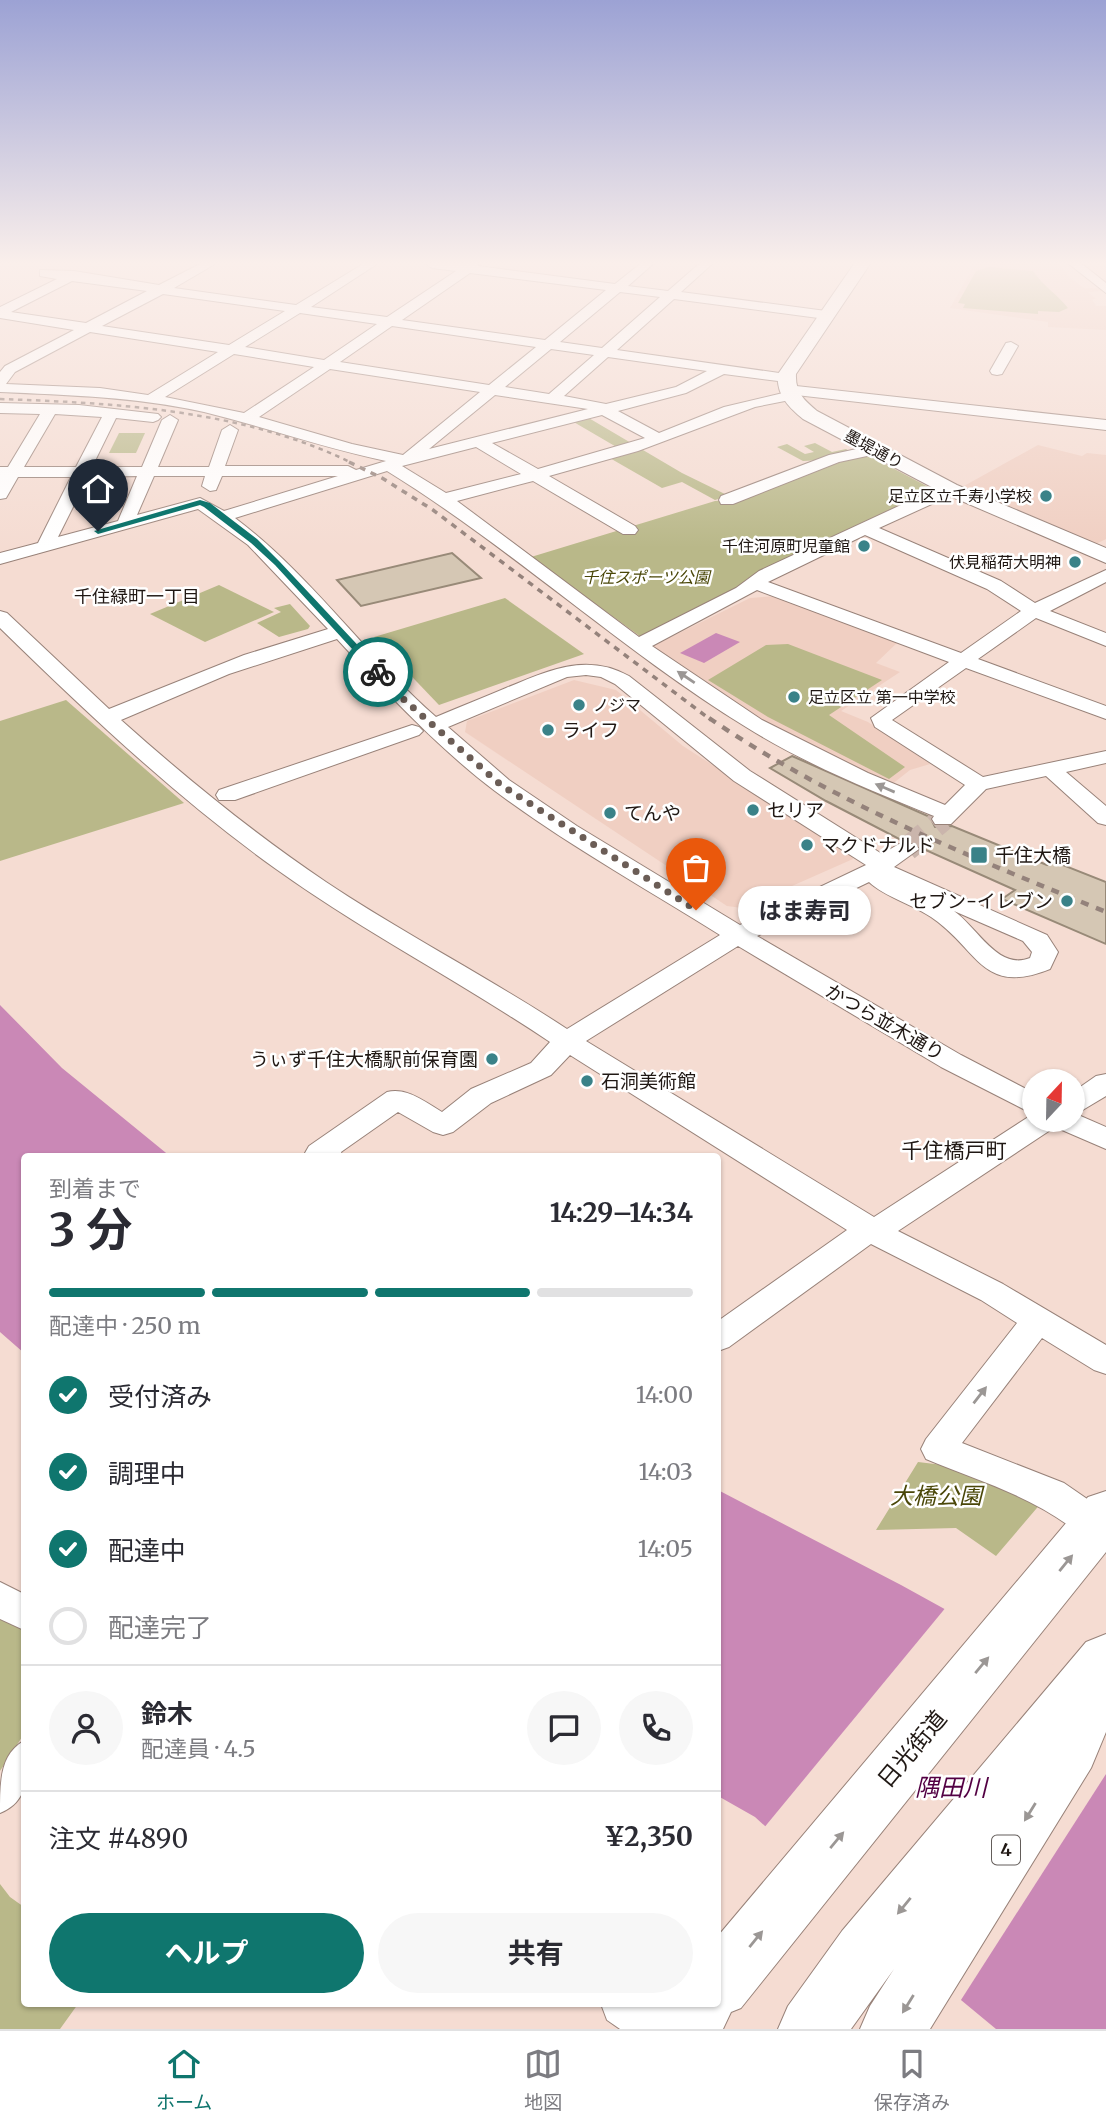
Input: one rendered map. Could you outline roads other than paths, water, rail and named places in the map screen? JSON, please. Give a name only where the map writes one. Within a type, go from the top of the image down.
[{"type":"highway","name":"日光街道","points":[[721,1981],[1101,1519]]},
{"type":"highway","name":"4","points":[[811,2029],[864,1954],[1106,1662]]},
{"type":"highway","name":"4","points":[[893,2029],[1070,1748],[1106,1662]]},
{"type":"highway","points":[[682,2029],[700,2007]]},
{"type":"main road","points":[[788,388],[803,359]]},
{"type":"main road","name":"墨堤通り","points":[[788,388],[810,415],[875,450],[950,489],[1106,556]]},
{"type":"street","points":[[30,359],[10,369],[0,385],[100,392],[151,399],[248,418],[397,462],[638,645],[755,724],[860,778],[945,816],[979,784],[1106,757]]},
{"type":"street","points":[[151,399],[215,359]]},
{"type":"street","points":[[293,359],[603,408],[657,438]]},
{"type":"street","points":[[248,418],[335,359]]},
{"type":"street","points":[[397,462],[530,359]]},
{"type":"street","points":[[552,399],[598,359]]},
{"type":"street","points":[[647,359],[722,369],[788,388],[1106,425]]},
{"type":"street","points":[[997,371],[1004,359]]},
{"type":"street","points":[[0,559],[200,503],[206,498],[215,471],[224,429],[282,458],[350,472],[681,390],[722,369]]},
{"type":"street","points":[[444,499],[537,475],[657,438],[774,398],[788,388]]},
{"type":"street","points":[[0,408],[111,413],[176,421],[148,472],[125,524]]},
{"type":"street","points":[[0,494],[6,472],[50,409]]},
{"type":"street","points":[[45,546],[111,413]]},
{"type":"street","points":[[479,442],[629,530]]},
{"type":"street","points":[[727,500],[835,458],[875,450]]},
{"type":"street","points":[[312,455],[350,472]]},
{"type":"street","points":[[6,472],[215,471],[282,458]]},
{"type":"street","points":[[272,502],[282,458]]},
{"type":"street","points":[[200,503],[222,517],[345,480],[350,472]]},
{"type":"street","points":[[638,645],[743,592],[765,575],[950,489]]},
{"type":"street","name":"かつら並木通り","points":[[222,517],[254,541],[278,564],[401,697],[501,785],[580,838],[738,935],[960,1066],[1022,1099]]},
{"type":"street","points":[[863,528],[993,585],[1034,611],[1106,640]]},
{"type":"street","points":[[979,784],[882,723],[881,718],[1034,611],[1106,575]]},
{"type":"street","points":[[754,583],[1106,713]]},
{"type":"street","points":[[0,617],[107,718],[283,863],[379,927],[872,1231],[992,1292],[1106,1361]]},
{"type":"street","points":[[107,718],[237,662],[341,632]]},
{"type":"street","points":[[434,724],[562,673],[575,669],[601,670],[622,680],[742,776],[879,867],[888,873],[1032,936],[1045,951],[1041,963],[1019,969],[988,960],[954,922],[879,879],[879,867]]},
{"type":"street","points":[[227,795],[412,731]]},
{"type":"street","points":[[1049,768],[1106,818]]},
{"type":"street","points":[[318,1153],[397,1100],[443,1125],[481,1096],[541,1069],[567,1041],[686,964],[738,935],[879,867],[907,849]]},
{"type":"street","points":[[1085,1097],[1106,1083]]},
{"type":"street","points":[[1085,1130],[1106,1139]]},
{"type":"street","points":[[721,1336],[872,1231],[1026,1132]]},
{"type":"street","points":[[1037,1320],[938,1449],[1052,1494],[1101,1519]]},
{"type":"street","points":[[0,1599],[21,1611]]},
{"type":"street","points":[[0,1793],[21,1764]]},
{"type":"street","points":[[627,2007],[657,2029]]},
{"type":"water","points":[[716,633],[740,642],[704,663],[680,653]]},
{"type":"water","points":[[0,1005],[62,1068],[166,1153],[21,1153],[21,1350],[0,1332]]},
{"type":"water","name":"隅田川","points":[[721,1492],[901,1585],[1106,1698],[1106,2029],[996,2029],[909,1957],[755,1817],[721,1798]]},
{"type":"tunnel","points":[[907,849],[943,819]]},
{"type":"railway","points":[[0,399],[90,403],[180,413],[268,431],[311,445],[352,463]]},
{"type":"railway","points":[[349,462],[382,478],[433,510],[711,720]]},
{"type":"railway","points":[[709,718],[756,748],[853,802],[952,848],[1106,912]]},
{"type":"place","name":"足立区立千寿小学校","points":[[1046,496]]},
{"type":"place","name":"千住河原町児童館","points":[[864,546]]},
{"type":"place","name":"伏見稲荷大明神","points":[[1075,562]]},
{"type":"place","name":"足立区立 第一中学校","points":[[794,697]]},
{"type":"place","name":"ノジマ","points":[[579,705]]},
{"type":"place","name":"ライフ","points":[[548,730]]},
{"type":"place","name":"セリア","points":[[753,810]]},
{"type":"place","name":"てんや","points":[[610,813]]},
{"type":"place","name":"マクドナルド","points":[[807,845]]},
{"type":"place","name":"千住大橋","points":[[979,855]]},
{"type":"place","name":"セブン-イレブン","points":[[1067,901]]},
{"type":"place","name":"はま寿司","points":[[696,910]]},
{"type":"place","name":"うぃず千住大橋駅前保育園","points":[[492,1059]]},
{"type":"place","name":"石洞美術館","points":[[587,1081]]},
{"type":"district","name":"千住緑町一丁目","points":[[137,597]]},
{"type":"district","name":"千住橋戸町","points":[[954,1151]]},
{"type":"park label","name":"千住スポーツ公園","points":[[646,577]]},
{"type":"park label","name":"大橋公園","points":[[936,1496]]}]
